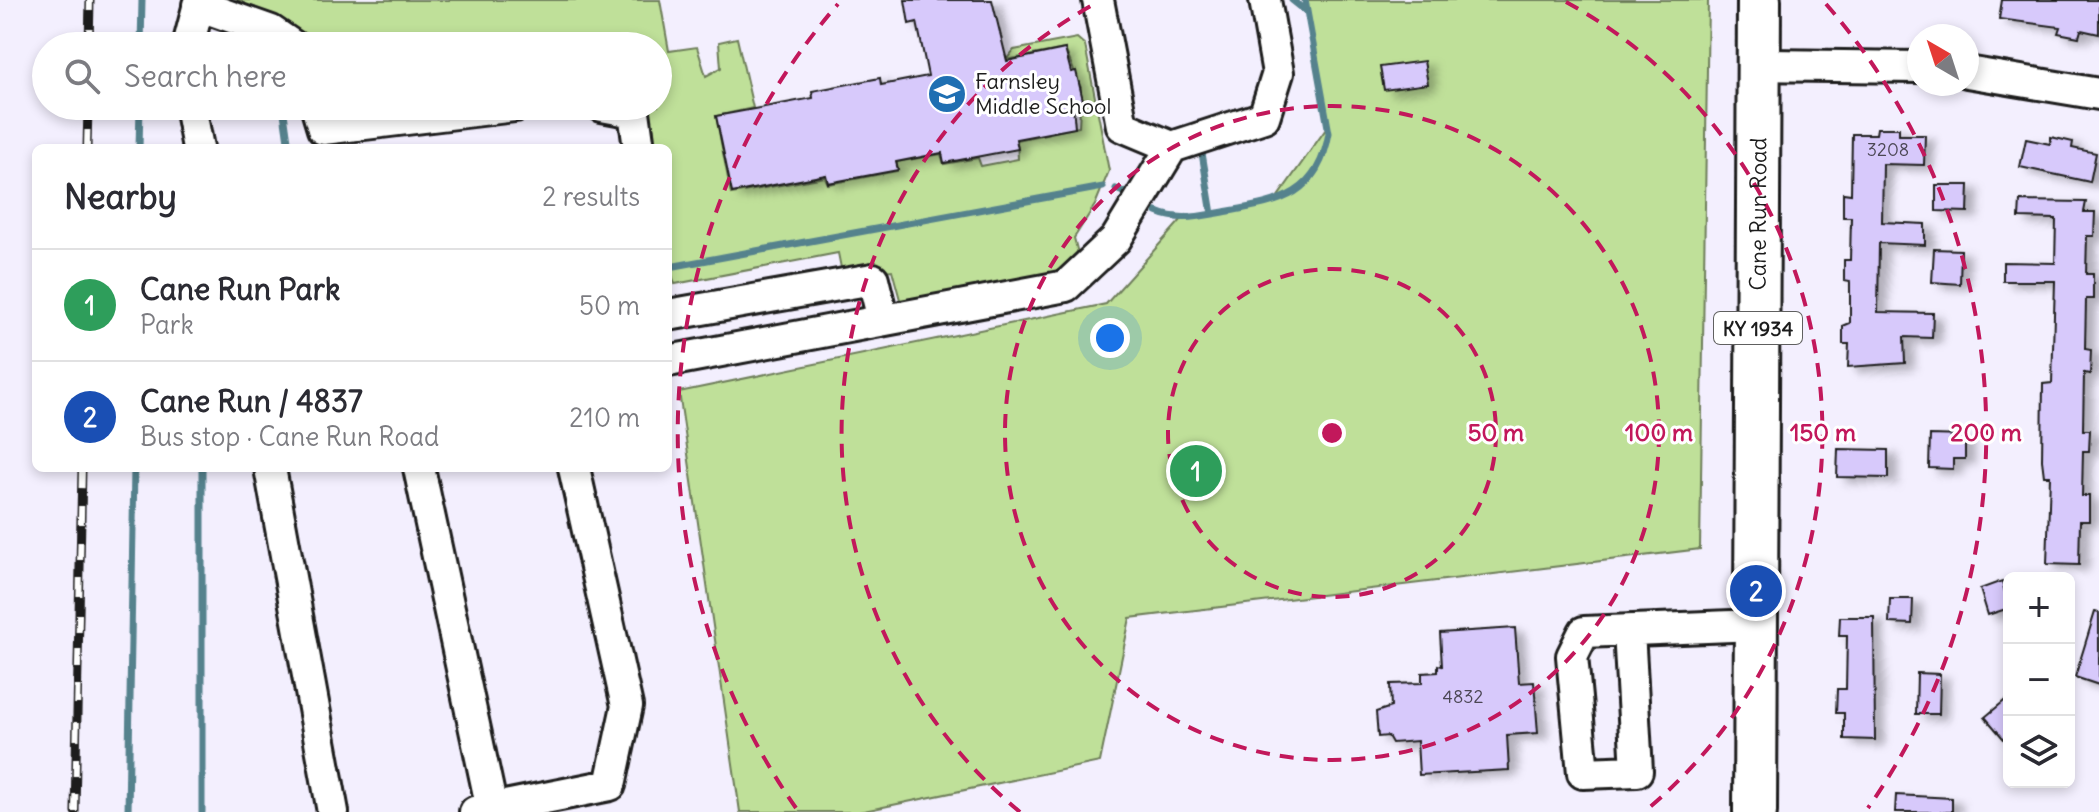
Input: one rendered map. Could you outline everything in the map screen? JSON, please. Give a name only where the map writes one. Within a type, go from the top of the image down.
[{"type":"highway","name":"Cane Run Road","points":[[1755,812],[1759,0]]},
{"type":"street","points":[[1098,0],[1122,126],[1172,147]]},
{"type":"street","points":[[672,358],[1066,286],[1116,239],[1172,147],[1264,117],[1278,73],[1265,0]]},
{"type":"street","points":[[192,32],[199,2],[272,32]]},
{"type":"street","points":[[1759,65],[1907,67]]},
{"type":"street","points":[[1979,74],[2099,94]]},
{"type":"street","points":[[193,120],[197,144]]},
{"type":"street","points":[[320,120],[323,129],[398,120]]},
{"type":"street","points":[[635,120],[638,144]]},
{"type":"street","points":[[672,314],[873,279],[883,320]]},
{"type":"street","points":[[271,472],[333,812]]},
{"type":"street","points":[[420,472],[483,810],[610,785],[627,706],[575,472]]},
{"type":"street","points":[[1629,631],[1637,771],[1583,773],[1572,656],[1584,632],[1756,625]]},
{"type":"green space","points":[[227,0],[660,0],[666,32],[291,32]]},
{"type":"green space","points":[[1305,0],[1708,0],[1700,549],[1130,618],[1100,762],[859,812],[740,812],[679,392],[1106,304],[1182,219],[1274,202],[1328,126]]},
{"type":"green space","points":[[737,38],[753,108],[716,116],[731,194],[825,177],[828,184],[897,171],[897,162],[941,154],[944,164],[978,158],[981,166],[1018,159],[1017,140],[1079,127],[1081,88],[1065,49],[1006,60],[1014,50],[1077,38],[1085,45],[1109,171],[1095,205],[1074,238],[1080,261],[1059,272],[902,307],[892,270],[846,276],[842,273],[838,253],[675,284],[672,275],[672,144],[655,144],[650,120],[672,120],[672,51],[697,47],[706,76],[721,68],[719,42]]},
{"type":"building","name":"Farnsley Middle School","points":[[905,0],[992,0],[1007,61],[1065,49],[1071,72],[1076,71],[1083,100],[1073,105],[1075,128],[1016,139],[1018,149],[944,163],[942,153],[896,162],[898,170],[828,183],[826,175],[732,193],[716,116],[813,98],[812,91],[880,78],[881,85],[928,76],[917,22],[909,24]]},
{"type":"building","points":[[2002,0],[2099,0],[2099,34],[2081,30],[2079,37],[2058,33],[2060,27],[1999,19]]},
{"type":"building","points":[[1424,61],[1428,84],[1384,90],[1380,67]]},
{"type":"building","points":[[1877,128],[1899,128],[1899,135],[1925,135],[1924,165],[1883,164],[1882,222],[1925,224],[1925,245],[1879,243],[1878,312],[1933,313],[1932,338],[1904,337],[1905,363],[1848,367],[1849,344],[1843,344],[1843,326],[1850,323],[1850,282],[1844,281],[1844,260],[1850,260],[1851,217],[1843,217],[1843,193],[1851,194],[1852,134],[1876,134]]},
{"type":"building","points":[[2051,137],[2073,142],[2072,148],[2096,153],[2090,182],[2020,167],[2026,139],[2050,144]]},
{"type":"building","points":[[1936,185],[1969,185],[1968,212],[1936,211]]},
{"type":"building","points":[[2020,201],[2086,202],[2084,212],[2095,212],[2094,236],[2087,236],[2086,274],[2093,274],[2093,299],[2086,299],[2085,349],[2091,350],[2090,374],[2084,373],[2083,430],[2090,430],[2089,451],[2083,451],[2082,496],[2089,496],[2089,521],[2080,521],[2079,565],[2047,564],[2050,476],[2044,476],[2042,460],[2043,384],[2052,383],[2055,281],[2003,281],[2003,262],[2055,263],[2056,219],[2019,218]]},
{"type":"building","points":[[1934,249],[1961,250],[1960,284],[1932,282]]},
{"type":"building","points":[[1930,435],[1965,436],[1965,459],[1953,459],[1953,469],[1929,468]]},
{"type":"building","points":[[1838,449],[1888,450],[1888,478],[1837,477]]},
{"type":"building","points":[[2002,581],[2003,610],[1988,615],[1980,589]]},
{"type":"building","points":[[1890,599],[1913,599],[1912,624],[1889,623]]},
{"type":"building","points":[[2095,612],[2099,613],[2099,685],[2075,677]]},
{"type":"building","points":[[1840,617],[1874,617],[1875,740],[1844,739],[1844,713],[1836,713],[1837,689],[1846,689],[1847,636],[1839,636]]},
{"type":"building","points":[[1515,628],[1519,683],[1534,682],[1538,733],[1507,735],[1509,770],[1419,775],[1417,741],[1392,743],[1388,736],[1378,737],[1376,712],[1391,707],[1390,684],[1422,683],[1422,673],[1438,672],[1438,665],[1442,666],[1440,633]]},
{"type":"building","points":[[1917,673],[1940,674],[1939,714],[1916,714]]},
{"type":"building","points":[[2003,702],[2003,738],[1985,717]]},
{"type":"building","points":[[1896,795],[1952,798],[1952,812],[1895,812]]},
{"type":"waterway","points":[[141,32],[142,0]]},
{"type":"waterway","points":[[1292,0],[1307,12]]},
{"type":"waterway","points":[[1157,212],[1190,217],[1262,204],[1293,193],[1316,171],[1329,133],[1305,0]]},
{"type":"waterway","points":[[139,144],[140,120]]},
{"type":"waterway","points":[[285,120],[288,144]]},
{"type":"waterway","points":[[1202,153],[1212,214]]},
{"type":"waterway","points":[[675,266],[1103,187]]},
{"type":"waterway","points":[[1116,189],[1123,192]]},
{"type":"waterway","points":[[128,812],[134,472]]},
{"type":"waterway","points":[[202,472],[202,812]]},
{"type":"railway","points":[[89,32],[90,0]]},
{"type":"railway","points":[[87,144],[88,120]]},
{"type":"railway","points":[[75,812],[82,472]]},
{"type":"place","name":"Farnsley Middle School","points":[[947,94]]},
{"type":"place","name":"Cane Run Park","points":[[1196,471]]},
{"type":"place","name":"Cane Run / 4837","points":[[1756,591]]}]
